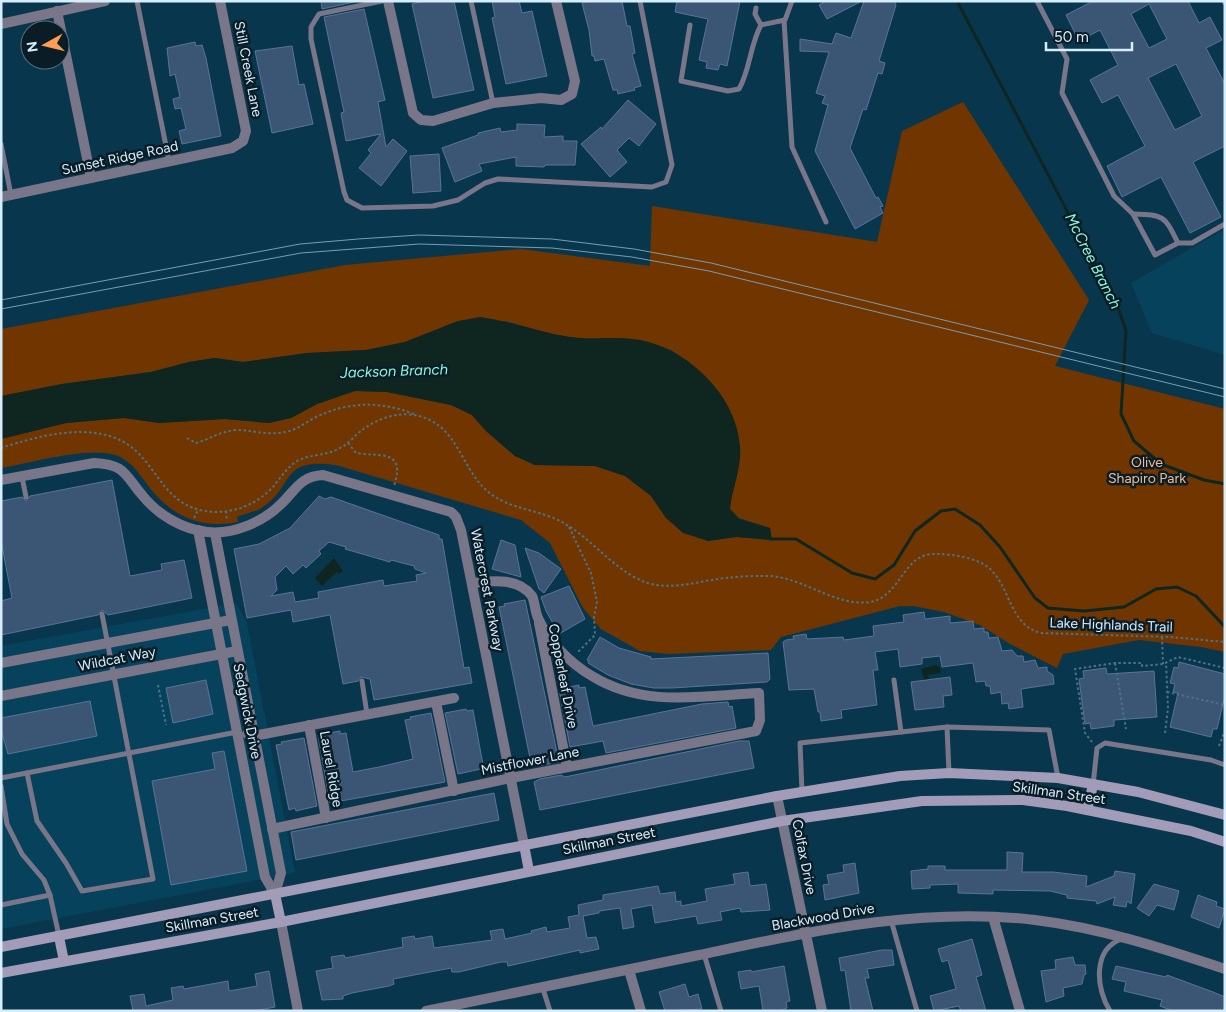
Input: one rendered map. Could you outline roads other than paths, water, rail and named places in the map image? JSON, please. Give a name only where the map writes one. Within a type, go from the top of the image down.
[{"type":"main road","name":"Skillman Street","points":[[1,947],[777,796],[900,776],[949,773],[1058,778],[1138,792],[1225,815]]},
{"type":"main road","points":[[1087,810],[1093,785]]},
{"type":"main road","name":"Skillman Street","points":[[1,973],[281,922],[782,821],[922,801],[971,799],[1023,800],[1191,830],[1225,842]]},
{"type":"main road","points":[[524,845],[529,871]]},
{"type":"main road","name":"Sedgwick Drive","points":[[275,894],[281,922]]},
{"type":"main road","points":[[59,937],[64,961]]},
{"type":"street","points":[[1,24],[105,1]]},
{"type":"street","name":"Still Creek Lane","points":[[220,1],[246,131],[243,141]]},
{"type":"street","points":[[388,1],[413,113],[421,120],[433,121],[493,103],[540,98],[561,100],[572,94],[575,81],[556,1]]},
{"type":"street","points":[[57,11],[91,178]]},
{"type":"street","name":"Sunset Ridge Road","points":[[6,195],[232,148],[243,141]]},
{"type":"street","name":"Watercrest Parkway","points":[[1,480],[94,463],[107,464],[118,468],[128,475],[141,495],[166,517],[215,532],[252,524],[281,504],[302,480],[312,476],[323,475],[445,509],[456,517],[460,524],[524,845]]},
{"type":"street","name":"Sedgwick Drive","points":[[196,526],[265,877],[275,894]]},
{"type":"street","name":"Sedgwick Drive","points":[[215,532],[281,873],[275,894]]},
{"type":"street","name":"Copperleaf Drive","points":[[472,583],[501,580],[518,586],[532,596],[567,767]]},
{"type":"street","name":"Mistflower Lane","points":[[272,828],[510,778],[756,731],[760,720],[759,692],[666,699],[635,695],[592,677],[570,660],[538,619]]},
{"type":"street","name":"Wildcat Way","points":[[1,664],[232,620]]},
{"type":"street","name":"Wildcat Way","points":[[1,696],[237,651]]},
{"type":"street","points":[[237,732],[254,736],[454,698]]},
{"type":"street","points":[[436,702],[454,791]]},
{"type":"street","name":"Laurel Ridge","points":[[309,725],[326,818]]},
{"type":"street","name":"Colfax Drive","points":[[777,796],[822,1011]]},
{"type":"street","name":"Blackwood Drive","points":[[426,1011],[465,1007],[543,988],[805,933],[890,919],[938,916],[1034,920],[1127,937],[1225,969]]},
{"type":"street","points":[[993,917],[1020,1011]]},
{"type":"street","name":"Sedgwick Drive","points":[[281,922],[298,1011]]},
{"type":"street","points":[[629,970],[641,1011]]},
{"type":"lane","points":[[137,1],[169,161]]},
{"type":"lane","points":[[382,1],[319,14],[311,27],[311,39],[344,192],[347,200],[362,208],[434,206],[458,200],[485,183],[498,179],[652,187],[666,182],[672,166],[640,1]]},
{"type":"lane","points":[[471,1],[493,103]]},
{"type":"lane","points":[[792,1],[784,20],[792,147],[826,222]]},
{"type":"lane","points":[[1037,1],[1067,59],[1062,92],[1114,196],[1133,214],[1155,255],[1178,243],[1192,243],[1225,224]]},
{"type":"lane","points":[[756,8],[756,14],[761,25]]},
{"type":"lane","points":[[690,25],[681,81],[728,91],[739,89],[744,81],[754,38],[761,25],[784,20]]},
{"type":"lane","points":[[1,144],[6,195]]},
{"type":"lane","points":[[1133,214],[1155,215],[1167,221],[1178,243]]},
{"type":"lane","points":[[22,476],[26,497]]},
{"type":"lane","points":[[27,773],[37,821],[66,863],[82,891],[153,878],[102,614]]},
{"type":"lane","points":[[894,680],[901,732]]},
{"type":"lane","points":[[362,681],[368,714]]},
{"type":"lane","points":[[947,728],[949,773]]},
{"type":"lane","points":[[802,792],[800,742],[947,728],[1049,730],[1058,778]]},
{"type":"lane","points":[[1,778],[237,732]]},
{"type":"lane","points":[[1093,785],[1097,748],[1105,743],[1211,760],[1225,765]]},
{"type":"lane","points":[[1,786],[7,824],[13,840],[44,880],[50,895],[59,937]]},
{"type":"lane","points":[[1,904],[50,895]]},
{"type":"lane","points":[[890,919],[917,1011]]},
{"type":"lane","points":[[1110,1011],[1100,989],[1099,972],[1102,957],[1113,942],[1127,937]]},
{"type":"lane","points":[[704,954],[721,1011]]},
{"type":"lane","points":[[543,988],[550,1011]]},
{"type":"water","points":[[480,317],[569,337],[640,340],[658,345],[692,364],[720,393],[737,427],[740,462],[730,509],[739,519],[770,528],[772,540],[736,537],[708,541],[683,533],[666,518],[651,496],[625,476],[595,466],[535,465],[515,456],[486,431],[472,415],[451,405],[387,392],[355,391],[317,404],[291,418],[269,423],[225,419],[159,423],[124,418],[66,423],[1,439],[1,396],[62,384],[151,372],[189,362],[215,358],[243,362],[307,353],[366,350],[405,342],[458,321]]},
{"type":"water","points":[[334,558],[343,571],[339,574],[337,572],[322,586],[315,578]]},
{"type":"water","points":[[936,665],[940,667],[941,673],[928,675],[929,682],[925,683],[921,669]]},
{"type":"waterway","name":"McCree Branch","points":[[957,1],[1119,310],[1126,331],[1121,414],[1134,441],[1161,464],[1204,480],[1225,484]]},
{"type":"waterway","name":"Jackson Branch","points":[[770,539],[796,539],[852,573],[875,579],[894,565],[915,531],[941,511],[955,509],[980,525],[1000,547],[1035,598],[1048,608],[1084,611],[1124,607],[1156,589],[1177,587],[1196,596],[1225,627]]},
{"type":"tram line","points":[[1,300],[300,244],[419,235],[552,239],[634,249],[711,263],[1225,389]]},
{"type":"tram line","points":[[1,309],[301,253],[419,244],[552,248],[632,257],[709,271],[1225,397]]},
{"type":"park label","name":"Olive Shapiro Park","points":[[1147,470]]}]
